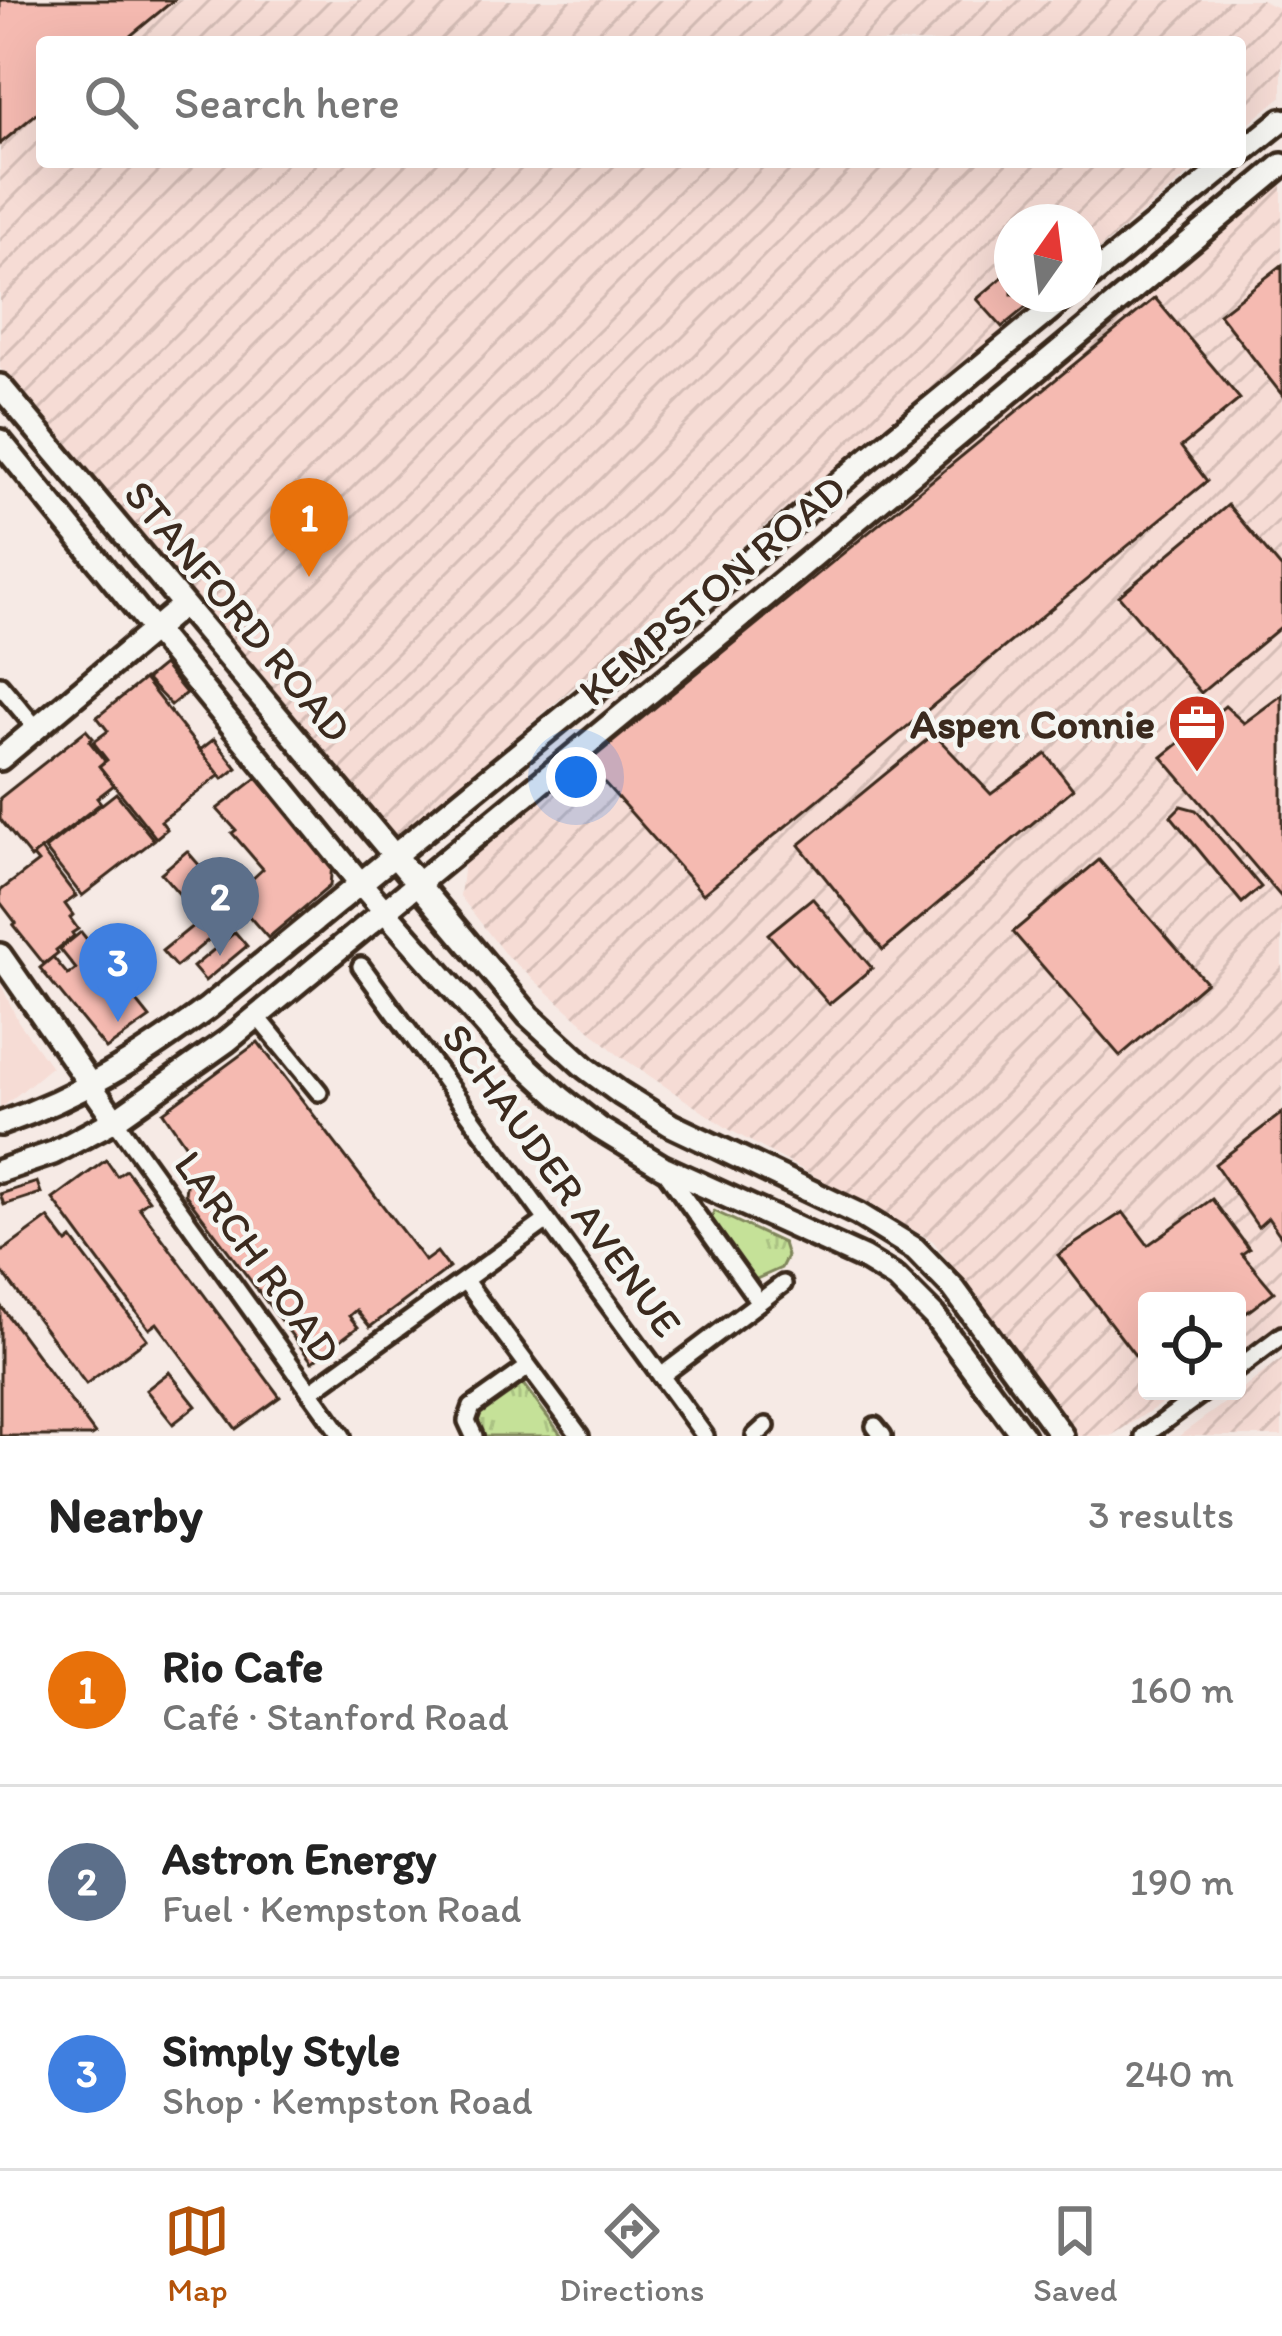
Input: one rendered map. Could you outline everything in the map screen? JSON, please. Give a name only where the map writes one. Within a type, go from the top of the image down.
[{"type":"main road","points":[[1246,149],[1282,120]]},
{"type":"main road","name":"KEMPSTON ROAD","points":[[0,1171],[53,1153],[116,1120],[257,1016],[1282,165]]},
{"type":"main road","points":[[1102,267],[1224,168]]},
{"type":"main road","name":"KEMPSTON ROAD","points":[[0,1124],[91,1086],[135,1061],[208,1008],[653,644],[1047,312]]},
{"type":"main road","name":"STANFORD ROAD","points":[[0,386],[529,1016],[620,1093],[671,1126],[858,1214],[915,1249],[954,1289],[1062,1436]]},
{"type":"main road","name":"STANFORD ROAD","points":[[0,441],[361,884],[464,1003]]},
{"type":"main road","points":[[0,759],[182,606]]},
{"type":"main road","points":[[355,936],[376,930],[391,937],[442,994],[464,1003],[502,1044],[599,1128],[663,1168],[846,1250],[896,1278],[934,1316],[1023,1436]]},
{"type":"main road","points":[[0,956],[116,1120]]},
{"type":"street","points":[[0,685],[36,728]]},
{"type":"street","name":"SCHAUDER AVENUE","points":[[361,966],[705,1436]]},
{"type":"street","points":[[257,1016],[319,1092]]},
{"type":"street","name":"LARCH ROAD","points":[[116,1120],[342,1436]]},
{"type":"street","points":[[663,1168],[759,1302]]},
{"type":"street","points":[[310,1392],[546,1221]]},
{"type":"street","points":[[465,1281],[580,1436]]},
{"type":"street","points":[[661,1376],[783,1284]]},
{"type":"street","points":[[1246,1362],[1282,1335]]},
{"type":"street","points":[[473,1436],[466,1420],[472,1407],[527,1367]]},
{"type":"street","points":[[1144,1436],[1193,1400]]},
{"type":"shaded area","points":[[0,0],[1261,0],[1282,10],[1282,96],[1246,126],[1246,36],[36,36],[36,168],[1196,168],[1102,247],[1102,204],[994,204],[994,312],[1023,312],[642,628],[391,844],[0,368]]},
{"type":"shaded area","points":[[1282,183],[1282,1326],[1246,1349],[1246,1292],[1138,1292],[1138,1400],[1167,1400],[1111,1436],[1078,1436],[933,1241],[730,1130],[617,1054],[504,953],[460,896],[464,862]]},
{"type":"shaded area","points":[[0,982],[18,1021],[51,1067],[0,1109]]},
{"type":"shaded area","points":[[1282,1358],[1282,1436],[1179,1436],[1228,1400],[1246,1400],[1246,1386]]},
{"type":"green space","points":[[714,1211],[783,1243],[787,1256],[781,1268],[752,1281],[710,1223]]},
{"type":"green space","points":[[523,1384],[562,1436],[485,1436],[478,1427],[478,1416]]},
{"type":"building","points":[[0,0],[174,0],[130,36],[36,36],[36,114],[0,144]]},
{"type":"building","points":[[1282,265],[1282,395],[1219,314]]},
{"type":"building","points":[[994,284],[994,312],[1020,312],[1002,327],[977,299]]},
{"type":"building","points":[[1155,298],[1240,399],[1181,447],[1207,481],[703,894],[587,763]]},
{"type":"building","points":[[1228,505],[1282,569],[1282,626],[1201,693],[1119,596]]},
{"type":"building","points":[[163,665],[186,693],[171,705],[146,679]]},
{"type":"building","points":[[144,679],[220,775],[161,821],[167,829],[156,838],[99,766],[107,760],[93,742],[108,731],[97,717]]},
{"type":"building","points":[[1282,695],[1282,898],[1162,757],[1225,706],[1244,723]]},
{"type":"building","points":[[86,730],[105,761],[99,766],[114,785],[97,798],[101,803],[31,858],[0,819],[0,798]]},
{"type":"building","points":[[934,734],[991,794],[1046,754],[1073,789],[883,950],[799,845]]},
{"type":"building","points":[[214,739],[237,768],[223,779],[200,750]]},
{"type":"building","points":[[257,778],[332,864],[330,886],[268,938],[226,890],[233,885],[239,891],[263,869],[217,809]]},
{"type":"building","points":[[116,793],[154,840],[82,896],[45,849]]},
{"type":"building","points":[[1181,806],[1196,810],[1261,887],[1242,903],[1171,816]]},
{"type":"building","points":[[41,850],[76,896],[65,904],[78,929],[44,964],[0,902],[0,891],[38,862],[33,856]]},
{"type":"building","points":[[187,851],[226,896],[200,918],[161,873]]},
{"type":"building","points":[[1099,860],[1206,982],[1120,1056],[1013,932]]},
{"type":"building","points":[[812,898],[872,968],[829,1004],[768,934]]},
{"type":"building","points":[[222,902],[235,918],[176,967],[162,951]]},
{"type":"building","points":[[81,932],[150,1018],[106,1049],[40,968],[53,957],[68,975],[76,969],[60,949]]},
{"type":"building","points":[[235,932],[247,946],[205,981],[193,967]]},
{"type":"building","points":[[258,1042],[425,1261],[437,1252],[449,1268],[370,1327],[356,1310],[349,1316],[358,1327],[312,1362],[185,1194],[187,1177],[175,1161],[189,1150],[163,1112]]},
{"type":"building","points":[[1282,1113],[1282,1238],[1268,1218],[1258,1227],[1215,1164]]},
{"type":"building","points":[[106,1160],[117,1176],[126,1170],[149,1200],[139,1207],[280,1397],[236,1429],[157,1323],[149,1329],[53,1199]]},
{"type":"building","points":[[37,1182],[41,1193],[4,1205],[0,1194]]},
{"type":"building","points":[[1212,1199],[1249,1249],[1242,1254],[1274,1292],[1246,1313],[1246,1292],[1138,1292],[1138,1359],[1058,1255],[1123,1212],[1148,1245]]},
{"type":"building","points":[[48,1218],[67,1243],[72,1239],[147,1339],[86,1384],[0,1269],[0,1253]]},
{"type":"building","points":[[0,1305],[95,1434],[0,1436]]},
{"type":"building","points":[[169,1372],[196,1406],[173,1424],[146,1390]]},
{"type":"place","name":"Rio Cafe","points":[[309,577]]},
{"type":"place","name":"Aspen Connie","points":[[1197,774]]},
{"type":"place","name":"Astron Energy","points":[[220,956]]},
{"type":"place","name":"Simply Style","points":[[118,1022]]}]
